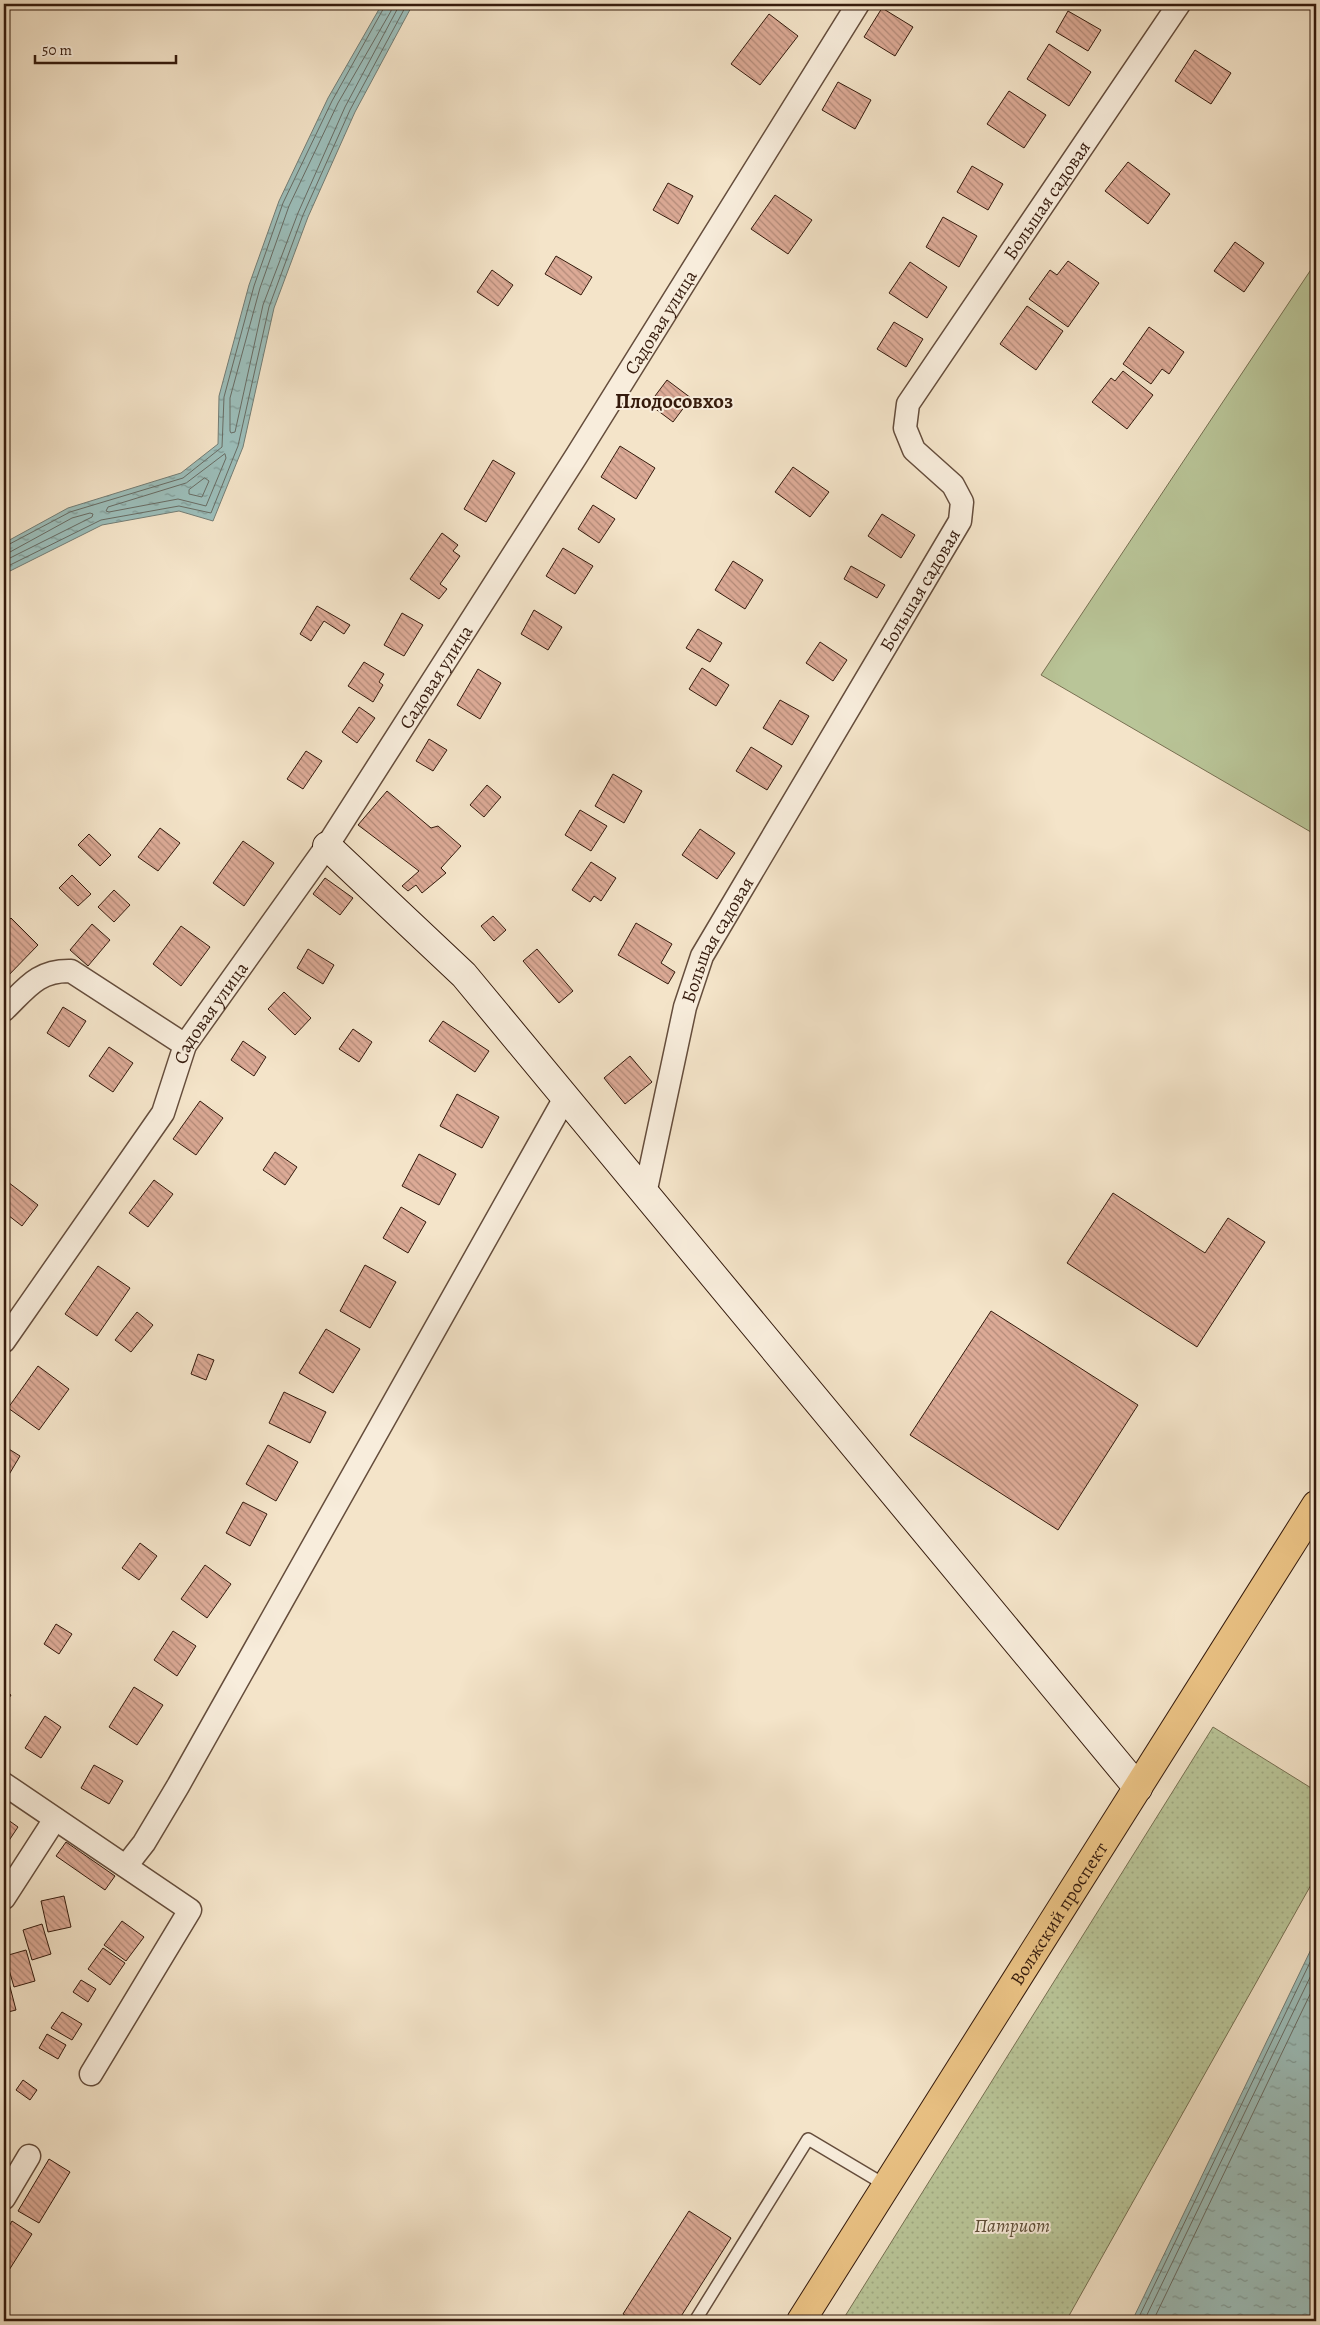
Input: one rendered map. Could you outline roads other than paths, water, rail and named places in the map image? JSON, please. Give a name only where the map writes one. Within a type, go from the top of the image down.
[{"type":"main road","name":"Волжский проспект","points":[[801,2321],[1316,1505]]},
{"type":"street","name":"Садовая улица","points":[[7,1329],[163,1113],[186,1045],[327,846],[577,454],[858,4]]},
{"type":"street","name":"Большая садовая","points":[[645,1194],[685,1007],[702,956],[960,521],[962,502],[953,485],[914,450],[905,428],[908,404],[1179,4]]},
{"type":"street","points":[[327,846],[464,974],[1138,1788]]},
{"type":"street","points":[[4,1010],[40,977],[55,971],[71,972],[186,1045]]},
{"type":"street","points":[[126,1866],[144,1842],[178,1786],[565,1098]]},
{"type":"street","points":[[4,1784],[190,1910],[92,2074]]},
{"type":"street","points":[[4,1898],[55,1819]]},
{"type":"street","points":[[4,2198],[29,2156]]},
{"type":"lane","points":[[695,2321],[808,2139],[887,2186]]},
{"type":"water","points":[[382,4],[413,4],[355,112],[308,217],[274,308],[243,447],[213,521],[179,511],[102,525],[4,574],[4,543],[68,508],[181,473],[218,444],[219,396],[249,285],[279,201],[328,98]]},
{"type":"water","points":[[1316,1939],[1316,2321],[1132,2321]]},
{"type":"district","name":"Плодосовхоз","points":[[674,401]]},
{"type":"park label","name":"Патриот","points":[[1012,2225]]}]
